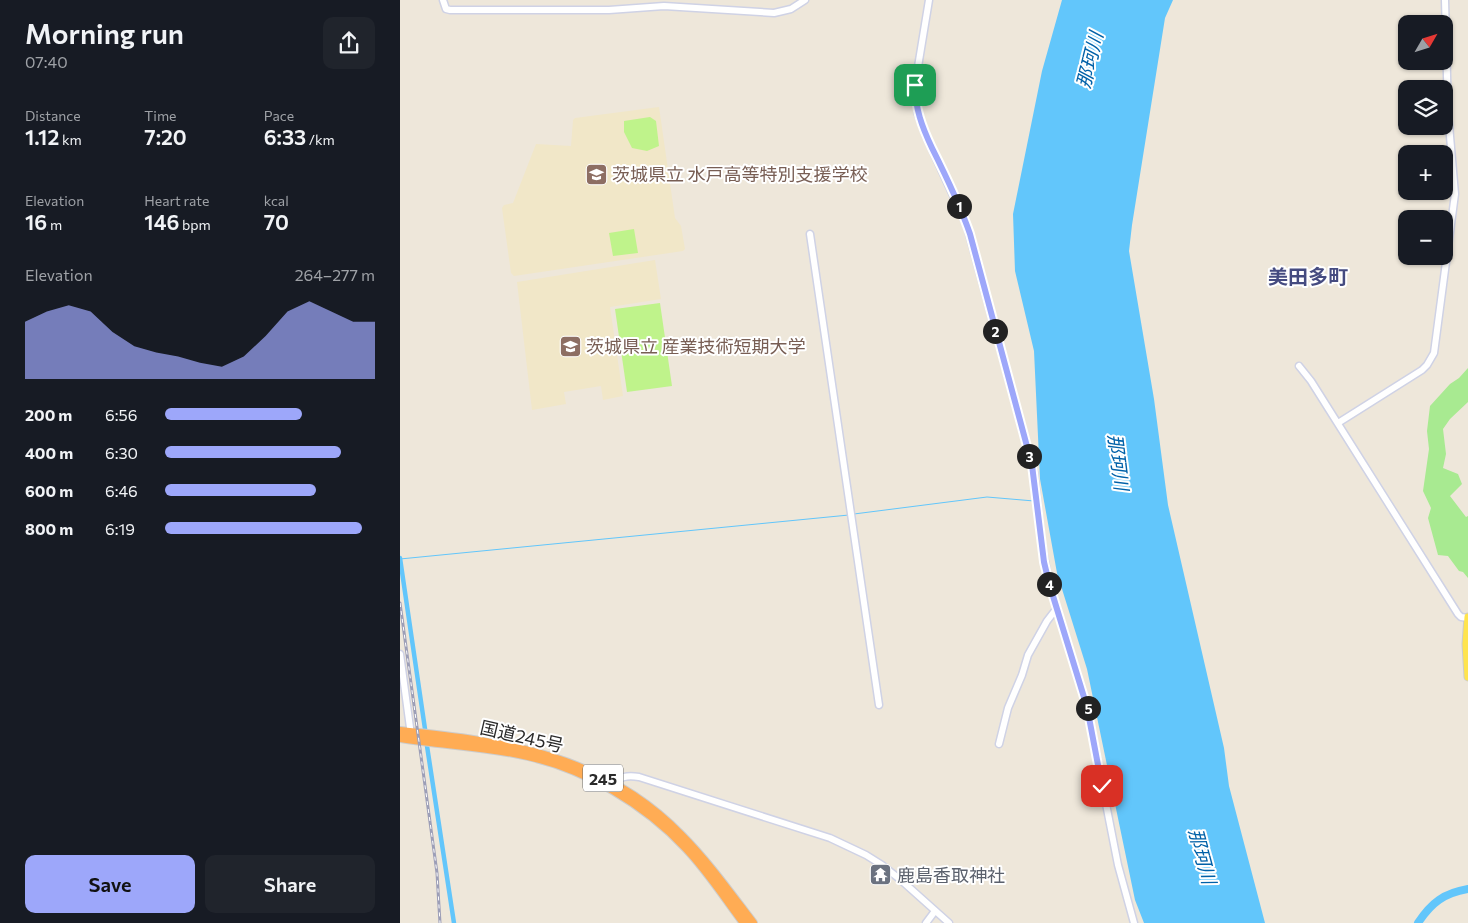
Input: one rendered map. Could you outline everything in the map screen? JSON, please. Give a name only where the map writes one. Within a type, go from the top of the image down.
[{"type":"highway","name":"国道245号","points":[[400,731],[412,736],[530,756],[612,786],[648,805],[682,836],[753,923]]},
{"type":"highway","name":"国道245号","points":[[400,738],[412,736]]},
{"type":"highway","name":"国道245号","points":[[612,786],[682,844],[706,871],[744,923]]},
{"type":"main road","points":[[1468,617],[1466,644],[1468,677]]},
{"type":"street","points":[[443,0],[446,9],[450,10],[609,10],[664,6],[774,12],[791,9],[804,0]]},
{"type":"street","points":[[929,0],[927,22],[916,75],[916,103],[926,136],[964,216],[970,234],[1032,465],[1044,562],[1087,707],[1118,865],[1134,923]]},
{"type":"street","points":[[1338,423],[1422,370],[1434,353],[1456,186],[1448,113],[1445,0]]},
{"type":"street","points":[[810,234],[878,705]]},
{"type":"street","points":[[1299,366],[1338,423],[1458,614],[1461,617],[1468,617]]},
{"type":"street","points":[[999,744],[1008,708],[1028,655],[1047,621],[1057,608]]},
{"type":"street","points":[[400,654],[412,736]]},
{"type":"street","points":[[612,786],[627,776],[639,777],[830,838],[866,855],[882,865],[949,923]]},
{"type":"street","points":[[926,923],[936,911]]},
{"type":"shaded area","name":"茨城県立 水戸高等特別支援学校","points":[[659,107],[675,218],[681,226],[685,249],[683,251],[514,276],[511,273],[502,208],[504,205],[513,203],[536,144],[571,146],[573,120],[575,118]]},
{"type":"shaded area","name":"茨城県立 産業技術短期大学","points":[[655,260],[661,299],[610,307],[623,396],[603,400],[601,386],[564,392],[566,404],[532,410],[517,282]]},
{"type":"green space","points":[[650,117],[656,121],[659,146],[647,151],[632,148],[624,132],[624,121]]},
{"type":"green space","points":[[634,229],[638,253],[613,256],[609,233]]},
{"type":"green space","points":[[660,303],[672,386],[627,392],[615,309]]},
{"type":"green space","points":[[1468,368],[1468,402],[1450,419],[1443,429],[1446,454],[1443,468],[1458,474],[1462,484],[1450,496],[1466,517],[1468,516],[1468,578],[1463,572],[1459,571],[1448,556],[1438,555],[1428,518],[1431,508],[1423,491],[1429,449],[1427,431],[1430,406]]},
{"type":"water","name":"那珂川","points":[[1062,0],[1173,0],[1165,18],[1129,251],[1154,399],[1168,505],[1224,748],[1229,786],[1265,923],[1144,923],[1135,900],[1087,669],[1057,573],[1040,479],[1034,351],[1015,271],[1013,214],[1042,71]]},
{"type":"waterway","points":[[854,514],[987,497],[1034,501]]},
{"type":"waterway","points":[[400,559],[849,515]]},
{"type":"waterway","points":[[400,558],[425,729]]},
{"type":"waterway","points":[[427,746],[454,923]]},
{"type":"waterway","points":[[1418,923],[1439,900],[1452,893],[1468,889]]},
{"type":"railway","points":[[400,603],[437,873],[440,923]]},
{"type":"place","name":"茨城県立 水戸高等特別支援学校","points":[[596,174]]},
{"type":"place","name":"茨城県立 産業技術短期大学","points":[[570,346]]},
{"type":"place","name":"鹿島香取神社","points":[[881,875]]},
{"type":"district","name":"美田多町","points":[[1308,276]]},
{"type":"route","points":[[915,85],[916,103],[922,126],[964,216],[970,234],[1034,473],[1044,562],[1087,707],[1102,786]]}]
